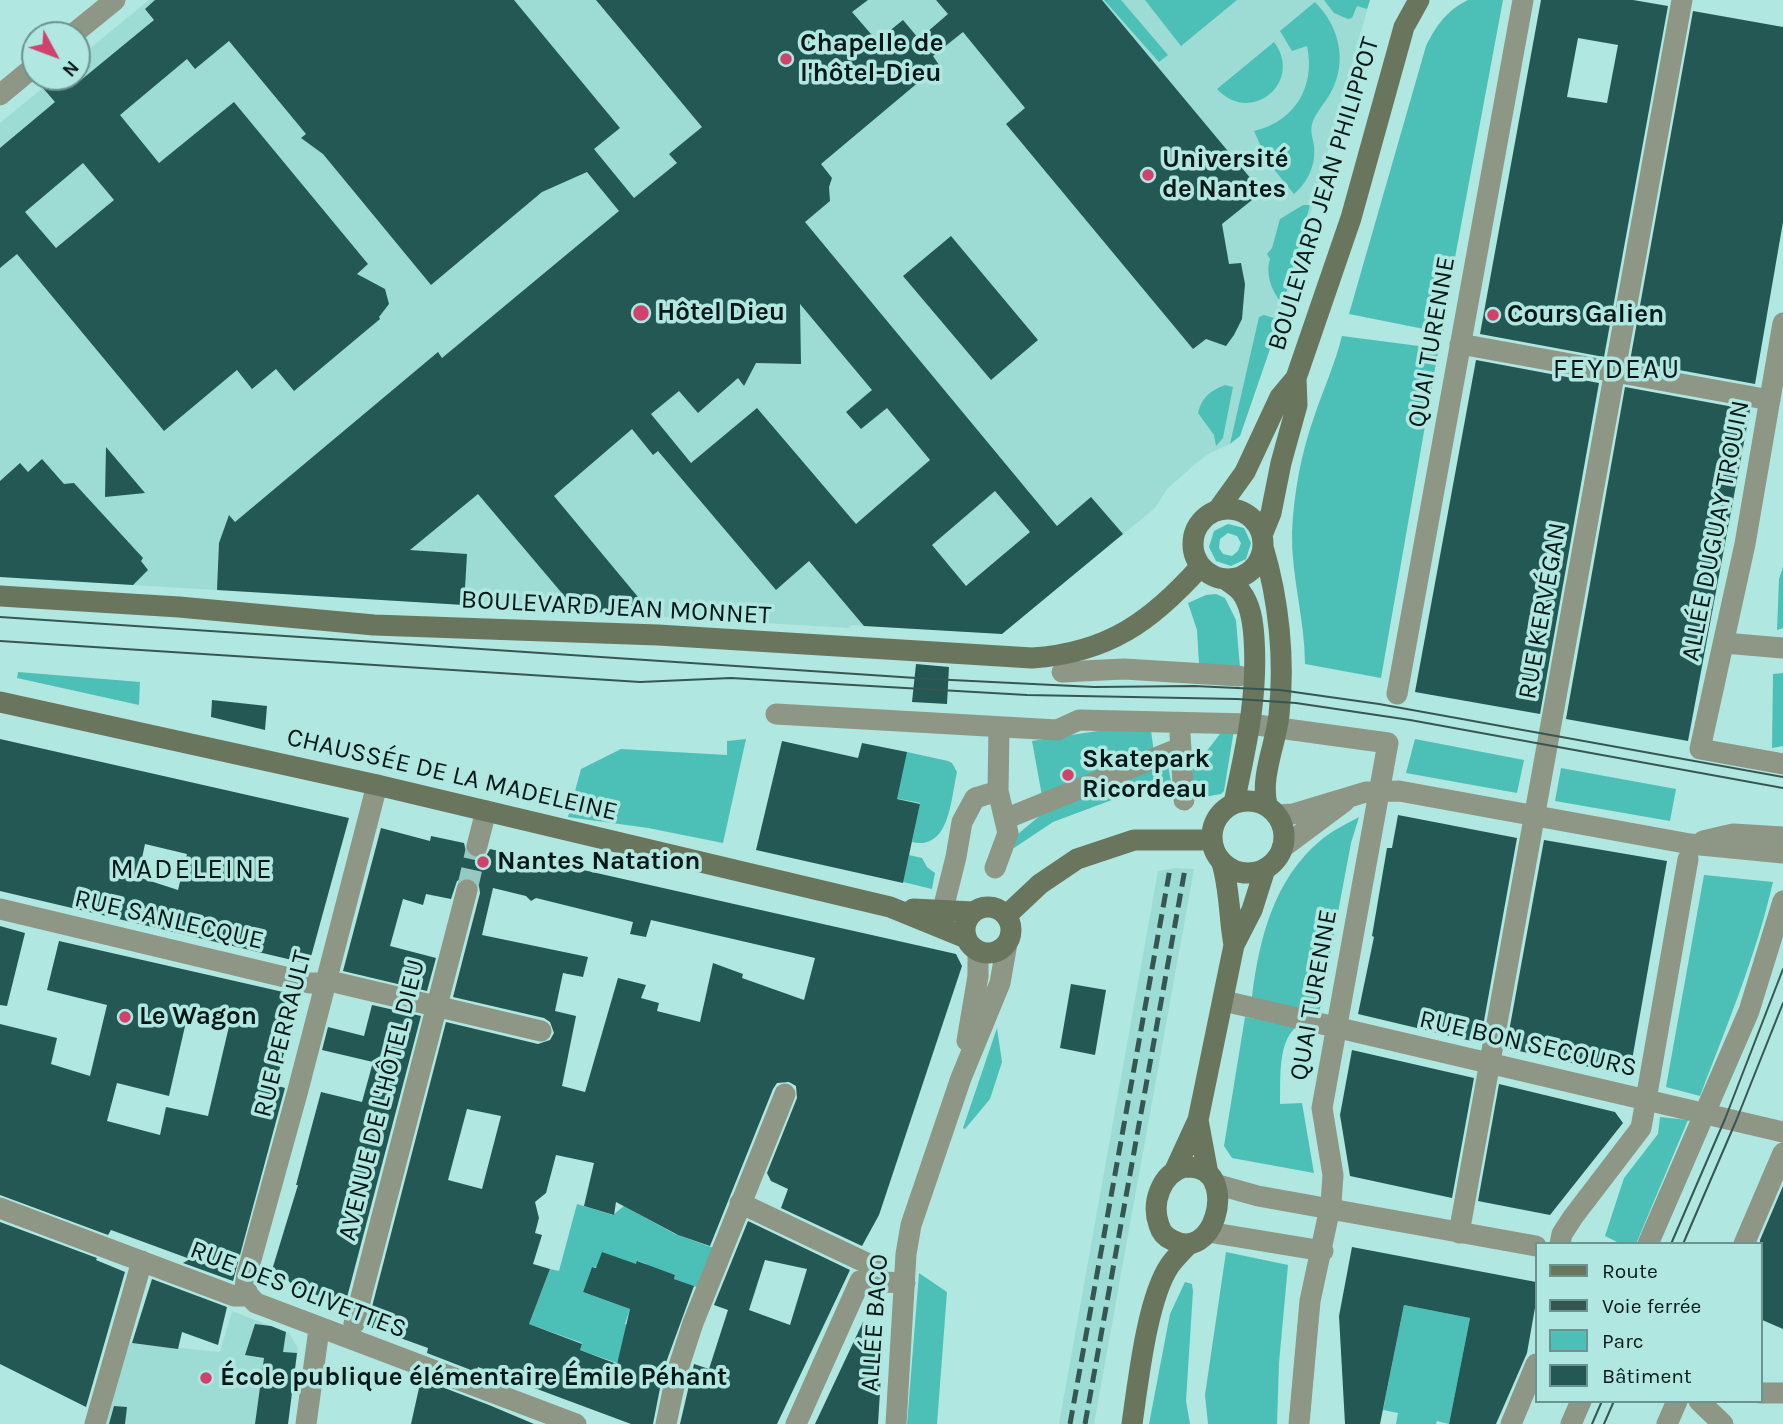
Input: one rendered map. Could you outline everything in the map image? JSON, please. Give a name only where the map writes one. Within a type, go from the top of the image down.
[{"type":"main road","name":"BOULEVARD JEAN PHILIPPOT","points":[[1404,0],[1404,27]]},
{"type":"main road","name":"BOULEVARD JEAN PHILIPPOT","points":[[1263,541],[1297,405],[1296,378],[1351,218],[1404,27],[1419,0]]},
{"type":"main road","name":"BOULEVARD JEAN PHILIPPOT","points":[[1217,511],[1245,472],[1280,397],[1296,378]]},
{"type":"main road","points":[[1234,803],[1251,724],[1255,678],[1252,622],[1241,590],[1225,579],[1210,574],[1201,566],[1195,553],[1194,536],[1204,519],[1217,511],[1233,509],[1245,513],[1254,521],[1263,541],[1275,604],[1284,727],[1264,789],[1284,831],[1282,848],[1274,862],[1265,869],[1243,873],[1229,869],[1214,852],[1211,840],[1216,820],[1234,803],[1247,800],[1272,810]]},
{"type":"main road","points":[[1225,579],[1241,576],[1252,570],[1259,560],[1263,541]]},
{"type":"main road","name":"BOULEVARD JEAN MONNET","points":[[0,596],[180,607],[374,625],[658,635],[1032,658],[1059,656],[1090,649],[1117,635],[1154,614],[1201,566]]},
{"type":"main road","name":"CHAUSSÉE DE LA MADELEINE","points":[[0,702],[377,785],[890,907],[973,912]]},
{"type":"main road","points":[[1006,916],[1040,884],[1077,859],[1134,840],[1211,840]]},
{"type":"main road","points":[[1198,1119],[1218,1198],[1208,1232],[1202,1238],[1178,1242],[1162,1233],[1158,1222],[1157,1200],[1163,1184],[1175,1170],[1198,1119],[1224,1001],[1234,945],[1228,882],[1222,863]]},
{"type":"main road","points":[[1234,945],[1252,910],[1265,869]]},
{"type":"main road","name":"CHAUSSÉE DE LA MADELEINE","points":[[890,907],[972,945]]},
{"type":"main road","points":[[990,907],[1006,916],[1011,928],[1007,943],[996,952],[972,945],[965,924],[973,912],[979,908],[990,907]]},
{"type":"main road","points":[[1175,1170],[1184,1167],[1201,1169],[1212,1179]]},
{"type":"main road","points":[[1132,1424],[1151,1317],[1178,1242]]},
{"type":"street","points":[[89,21],[115,0]]},
{"type":"street","name":"QUAI TURENNE","points":[[1397,694],[1523,0]]},
{"type":"street","name":"RUE KERVÉGAN","points":[[1459,1233],[1682,0]]},
{"type":"street","points":[[0,95],[21,78]]},
{"type":"street","name":"ALLÉE DUGUAY TROUIN","points":[[1783,323],[1745,544],[1700,749],[1783,764]]},
{"type":"street","points":[[1460,344],[1770,400]]},
{"type":"street","points":[[1724,643],[1783,648]]},
{"type":"street","points":[[1062,672],[1124,669],[1239,677]]},
{"type":"street","points":[[776,714],[1058,730],[1079,720],[1284,727]]},
{"type":"street","points":[[1181,722],[1184,800]]},
{"type":"street","points":[[995,868],[1008,833],[999,792],[999,727]]},
{"type":"street","name":"QUAI TURENNE","points":[[1284,727],[1388,743],[1322,1108],[1332,1175],[1331,1209],[1310,1301],[1299,1424]]},
{"type":"street","points":[[1005,819],[1180,748]]},
{"type":"street","name":"RUE PERRAULT","points":[[248,1296],[245,1287],[247,1274],[331,983],[377,785]]},
{"type":"street","points":[[1272,810],[1293,814],[1352,795],[1380,791],[1409,792],[1534,815],[1689,852],[1783,853]]},
{"type":"street","points":[[945,901],[957,857],[962,822],[975,798],[999,792]]},
{"type":"street","points":[[1282,848],[1352,795]]},
{"type":"street","points":[[477,846],[486,811]]},
{"type":"street","points":[[1689,852],[1733,834],[1783,837]]},
{"type":"street","points":[[1560,1242],[1562,1234],[1573,1217],[1640,1128],[1689,852]]},
{"type":"street","name":"AVENUE DE L'HÔTEL DIEU","points":[[354,1324],[467,890]]},
{"type":"street","points":[[1649,1242],[1749,1011],[1783,901]]},
{"type":"street","name":"RUE SANLECQUE","points":[[0,909],[310,983],[331,983],[541,1031]]},
{"type":"street","points":[[961,1078],[1000,983],[1007,943]]},
{"type":"street","points":[[961,1078],[978,976],[972,945]]},
{"type":"street","name":"RUE BON SECOURS","points":[[1224,1001],[1783,1132]]},
{"type":"street","name":"ALLÉE BACO","points":[[896,1424],[906,1254],[911,1225],[961,1078]]},
{"type":"street","points":[[666,1424],[685,1346],[785,1094]]},
{"type":"street","points":[[1745,1242],[1783,1153]]},
{"type":"street","points":[[1212,1179],[1258,1196],[1534,1246]]},
{"type":"street","points":[[740,1203],[877,1268],[876,1282]]},
{"type":"street","name":"RUE DES OLIVETTES","points":[[0,1208],[234,1296],[248,1296],[256,1303],[319,1329],[576,1424]]},
{"type":"street","points":[[1208,1232],[1323,1251]]},
{"type":"street","points":[[95,1424],[142,1261]]},
{"type":"street","points":[[796,1424],[860,1282],[905,1283]]},
{"type":"street","points":[[306,1424],[319,1329]]},
{"type":"street","points":[[1511,1424],[1534,1369]]},
{"type":"street","points":[[1762,1393],[1783,1393]]},
{"type":"street","points":[[1571,1424],[1580,1403]]},
{"type":"street","points":[[1667,1424],[1676,1403]]},
{"type":"street","points":[[1702,1403],[1721,1417]]},
{"type":"shaded area","name":"Hôtel Dieu","points":[[149,0],[1370,0],[1285,305],[1240,436],[1194,465],[1167,489],[1155,508],[1002,634],[852,625],[848,628],[0,577],[0,123],[39,91],[91,91],[91,48]]},
{"type":"shaded area","points":[[1194,869],[1094,1424],[1059,1424],[1158,871]]},
{"type":"shaded area","name":"École publique élémentaire Émile Péhant","points":[[232,1311],[289,1333],[298,1348],[288,1424],[106,1424],[128,1343],[220,1352]]},
{"type":"green space","points":[[1104,0],[1121,0],[1168,55],[1159,62]]},
{"type":"green space","points":[[1145,0],[1237,0],[1181,46]]},
{"type":"green space","points":[[1324,0],[1370,0],[1367,9],[1357,6],[1352,18],[1348,19],[1334,13]]},
{"type":"green space","points":[[1468,0],[1503,0],[1443,322],[1444,333],[1349,314],[1426,46],[1443,19]]},
{"type":"green space","points":[[1315,2],[1335,33],[1340,56],[1339,68],[1331,92],[1312,124],[1312,166],[1307,179],[1294,194],[1268,162],[1254,131],[1280,120],[1291,111],[1305,89],[1309,61],[1307,46],[1292,51],[1280,31]]},
{"type":"green space","points":[[1274,42],[1282,57],[1283,71],[1270,94],[1258,101],[1244,103],[1230,99],[1217,89]]},
{"type":"green space","points":[[1303,205],[1310,205],[1283,304],[1270,283],[1270,259],[1267,254],[1272,248],[1280,219]]},
{"type":"green space","points":[[1264,315],[1280,320],[1240,436],[1230,444],[1259,317]]},
{"type":"green space","points":[[1342,336],[1442,349],[1438,353],[1436,363],[1381,678],[1305,664],[1292,548],[1296,488],[1309,431]]},
{"type":"green space","points":[[1225,385],[1233,387],[1223,438],[1216,446],[1214,435],[1198,413],[1207,395]]},
{"type":"green space","points":[[1228,524],[1244,528],[1251,543],[1246,559],[1231,566],[1216,561],[1209,547],[1214,531]],"holes":[[[1228,533],[1237,536],[1241,543],[1238,551],[1232,556],[1223,554],[1219,548],[1220,539]]]},
{"type":"green space","points":[[1783,567],[1783,628],[1777,630],[1779,579]]},
{"type":"green space","points":[[1216,594],[1225,598],[1236,620],[1240,668],[1199,664],[1197,630],[1188,603],[1206,595]]},
{"type":"green space","points":[[18,672],[140,682],[139,705],[17,678]]},
{"type":"green space","points":[[1783,673],[1783,746],[1772,748],[1773,674]]},
{"type":"green space","name":"Skatepark Ricordeau","points":[[1150,723],[1154,753],[1042,796],[1032,741]]},
{"type":"green space","points":[[1223,730],[1234,730],[1224,791],[1221,794],[1193,799],[1193,769]]},
{"type":"green space","points":[[746,739],[723,843],[648,828],[568,817],[581,769],[621,749],[727,755],[727,741]]},
{"type":"green space","points":[[1415,739],[1524,760],[1517,793],[1406,773]]},
{"type":"green space","points":[[907,752],[948,761],[957,772],[946,820],[934,839],[925,843],[912,842],[920,803],[889,797]]},
{"type":"green space","points":[[1167,760],[1171,781],[1163,788],[1128,794],[1053,822],[1014,848],[1012,839],[1049,808]]},
{"type":"green space","points":[[1561,768],[1676,789],[1670,821],[1555,801]]},
{"type":"green space","points":[[1359,817],[1351,843],[1319,1014],[1252,997],[1265,932],[1280,892],[1291,873],[1321,840]]},
{"type":"green space","points":[[909,855],[922,858],[927,867],[935,873],[932,889],[903,882]]},
{"type":"green space","points":[[1704,875],[1773,882],[1750,964],[1700,1096],[1666,1087]]},
{"type":"green space","points":[[1245,1017],[1296,1027],[1290,1034],[1283,1053],[1280,1104],[1302,1103],[1314,1173],[1232,1158],[1224,1146]]},
{"type":"green space","points":[[997,1028],[1002,1062],[990,1099],[965,1129],[963,1128]]},
{"type":"green space","points":[[1660,1117],[1688,1120],[1637,1242],[1617,1242],[1605,1236],[1624,1178],[1658,1134]]},
{"type":"green space","points":[[577,1204],[613,1215],[624,1206],[675,1234],[714,1248],[696,1287],[674,1279],[675,1275],[645,1268],[646,1264],[638,1261],[636,1265],[592,1267],[583,1292],[630,1309],[625,1324],[630,1326],[617,1363],[580,1350],[582,1343],[529,1324],[550,1269],[559,1271]]},
{"type":"green space","points":[[1226,1252],[1288,1265],[1279,1363],[1277,1424],[1208,1424],[1205,1395]]},
{"type":"green space","points":[[919,1273],[947,1292],[937,1424],[907,1424]]},
{"type":"green space","points":[[1185,1282],[1192,1284],[1193,1291],[1186,1401],[1190,1424],[1149,1424],[1170,1314]]},
{"type":"green space","points":[[1404,1305],[1470,1318],[1449,1424],[1437,1421],[1436,1424],[1396,1424],[1398,1413],[1383,1410]]},
{"type":"building","points":[[155,0],[514,0],[620,128],[594,149],[634,198],[677,163],[669,154],[702,127],[596,0],[868,0],[852,12],[877,41],[903,20],[919,39],[948,14],[936,0],[1102,0],[1262,192],[1222,224],[1229,264],[1241,263],[1245,284],[1242,319],[1226,346],[1206,339],[1193,349],[1006,124],[1025,108],[963,32],[933,56],[939,65],[821,164],[832,178],[829,187],[830,201],[805,222],[1057,526],[1091,497],[1123,534],[1002,634],[864,626],[809,561],[776,590],[658,451],[653,455],[632,429],[554,496],[653,615],[577,611],[478,494],[410,550],[467,554],[464,605],[217,590],[219,543],[229,515],[235,522],[438,352],[442,358],[619,211],[587,172],[542,192],[431,285],[323,154],[301,138],[306,134],[229,41],[195,69],[187,59],[120,115],[159,163],[234,102],[368,264],[357,274],[385,289],[389,304],[380,319],[294,391],[276,369],[252,389],[237,370],[164,431],[17,254],[0,268],[0,148],[55,102],[45,91],[91,91],[91,72],[154,20],[145,9]],"holes":[[[83,163],[114,200],[56,248],[25,212]],[[800,304],[872,390],[846,412],[861,429],[887,408],[930,460],[856,524],[757,408],[691,463],[651,414],[679,391],[698,413],[738,378],[744,386],[756,363],[801,364]],[[995,491],[1030,532],[966,586],[932,545]]]},
{"type":"building","points":[[1541,0],[1633,0],[1668,6],[1604,357],[1480,334]],"holes":[[[1578,38],[1618,45],[1607,103],[1567,97]]]},
{"type":"building","points":[[1693,11],[1783,27],[1783,222],[1755,384],[1630,361]]},
{"type":"building","points":[[951,236],[1038,340],[991,380],[903,276]]},
{"type":"building","points":[[1476,360],[1599,383],[1540,714],[1415,692]]},
{"type":"building","points":[[1625,387],[1750,410],[1688,741],[1566,719]]},
{"type":"building","points":[[106,447],[145,493],[105,497]]},
{"type":"building","points":[[42,459],[64,484],[74,483],[143,558],[141,561],[148,570],[133,585],[0,577],[0,481],[20,463],[28,472]]},
{"type":"building","points":[[916,664],[949,667],[947,704],[912,702]]},
{"type":"building","points":[[212,700],[267,706],[265,730],[211,717]]},
{"type":"building","points":[[0,739],[349,818],[309,964],[0,891]],"holes":[[[145,844],[187,854],[178,890],[138,877]]]},
{"type":"building","points":[[782,741],[858,758],[862,743],[907,752],[897,799],[920,804],[903,883],[756,850]]},
{"type":"building","points":[[1398,815],[1517,838],[1480,1043],[1358,1014],[1374,937],[1372,936],[1387,848],[1392,848]]},
{"type":"building","points":[[381,828],[430,841],[431,836],[464,843],[467,855],[474,859],[486,856],[490,849],[956,954],[962,966],[879,1215],[862,1246],[781,1208],[788,1189],[771,1181],[767,1173],[797,1098],[796,1086],[789,1082],[777,1083],[773,1089],[710,1246],[678,1235],[616,1202],[614,1215],[584,1206],[594,1163],[556,1155],[546,1193],[535,1202],[539,1218],[535,1233],[542,1235],[533,1264],[550,1269],[529,1324],[582,1344],[580,1350],[617,1364],[630,1309],[583,1292],[592,1267],[596,1268],[602,1252],[675,1275],[674,1279],[694,1286],[664,1368],[653,1424],[631,1424],[478,1367],[476,1372],[427,1353],[428,1348],[367,1326],[446,1022],[538,1044],[550,1040],[554,1033],[550,1022],[544,1018],[453,997],[480,893],[479,886],[471,878],[457,881],[451,899],[426,894],[423,905],[403,899],[390,946],[436,958],[427,991],[343,971]],"holes":[[[493,888],[526,896],[531,901],[536,898],[633,922],[630,934],[646,937],[651,920],[815,958],[804,1000],[742,978],[743,974],[713,963],[700,1022],[657,1011],[659,1003],[641,998],[646,985],[618,978],[585,1092],[562,1086],[576,1016],[555,1011],[563,973],[583,977],[588,957],[482,935]],[[467,1109],[501,1116],[482,1189],[448,1180]]]},
{"type":"building","points":[[1544,840],[1667,861],[1631,1066],[1620,1074],[1506,1048]]},
{"type":"building","points":[[0,926],[25,933],[7,1006],[0,1005]]},
{"type":"building","points":[[59,941],[292,994],[298,1004],[275,1085],[285,1088],[233,1281],[183,1263],[190,1259],[111,1230],[108,1235],[0,1195],[0,1024],[57,1038],[51,1064],[90,1076],[107,1005],[47,990]],"holes":[[[188,1013],[230,1022],[208,1116],[166,1107],[160,1135],[107,1121],[117,1083],[169,1096]]]},
{"type":"building","points":[[1071,984],[1106,990],[1095,1055],[1060,1048]]},
{"type":"building","points":[[372,1005],[421,1016],[345,1305],[294,1287],[286,1278],[272,1270],[298,1185],[321,1092],[362,1102],[373,1062],[322,1050],[328,1027],[364,1036]]},
{"type":"building","points":[[1352,1050],[1474,1078],[1452,1198],[1350,1176],[1340,1115]]},
{"type":"building","points":[[1499,1084],[1615,1112],[1623,1123],[1550,1215],[1478,1201]]},
{"type":"building","points":[[1783,1186],[1783,1329],[1762,1320],[1760,1240]]},
{"type":"building","points":[[748,1221],[850,1270],[777,1424],[680,1424],[694,1364],[709,1369],[728,1310],[714,1305]],"holes":[[[765,1260],[807,1269],[790,1325],[749,1310]]]},
{"type":"building","points":[[0,1222],[97,1258],[96,1260],[125,1272],[86,1407],[0,1364]]},
{"type":"building","points":[[1352,1247],[1534,1282],[1534,1313],[1527,1353],[1496,1424],[1449,1424],[1470,1318],[1404,1305],[1380,1424],[1345,1424],[1339,1316]]},
{"type":"building","points":[[152,1279],[227,1307],[218,1345],[182,1332],[178,1349],[132,1343]]},
{"type":"building","points":[[863,1322],[884,1328],[878,1424],[815,1424]]},
{"type":"building","points":[[255,1324],[286,1332],[283,1352],[297,1353],[288,1424],[255,1424],[264,1358],[245,1355]]},
{"type":"building","points":[[421,1379],[489,1405],[534,1424],[411,1424]]},
{"type":"building","points":[[114,1406],[127,1407],[125,1424],[109,1424]]},
{"type":"tunnel","points":[[467,890],[477,846]]},
{"type":"tram line","points":[[0,617],[931,679],[1094,687],[1194,686],[1280,690],[1379,704],[1783,777]]},
{"type":"tram line","points":[[0,641],[640,682],[731,678],[1027,695],[1237,699],[1296,703],[1410,720],[1783,788]]},
{"type":"tram line","points":[[1672,1242],[1725,1119],[1783,969]]},
{"type":"tram line","points":[[1684,1242],[1783,1003]]},
{"type":"tram line","points":[[1592,1424],[1601,1403]]},
{"type":"tram line","points":[[1604,1424],[1613,1403]]},
{"type":"railway","points":[[1070,1424],[1170,869]]},
{"type":"railway","points":[[1085,1424],[1185,869]]},
{"type":"place","name":"Chapelle de l'hôtel-Dieu","points":[[786,59]]},
{"type":"place","name":"Université de Nantes","points":[[1148,175]]},
{"type":"place","name":"Hôtel Dieu","points":[[641,313]]},
{"type":"place","name":"Cours Galien","points":[[1493,315]]},
{"type":"place","name":"Skatepark Ricordeau","points":[[1068,775]]},
{"type":"place","name":"Nantes Natation","points":[[483,862]]},
{"type":"place","name":"Le Wagon","points":[[125,1017]]},
{"type":"place","name":"École publique élémentaire Émile Péhant","points":[[206,1378]]},
{"type":"district","name":"FEYDEAU","points":[[1617,370]]},
{"type":"district","name":"MADELEINE","points":[[192,870]]}]
